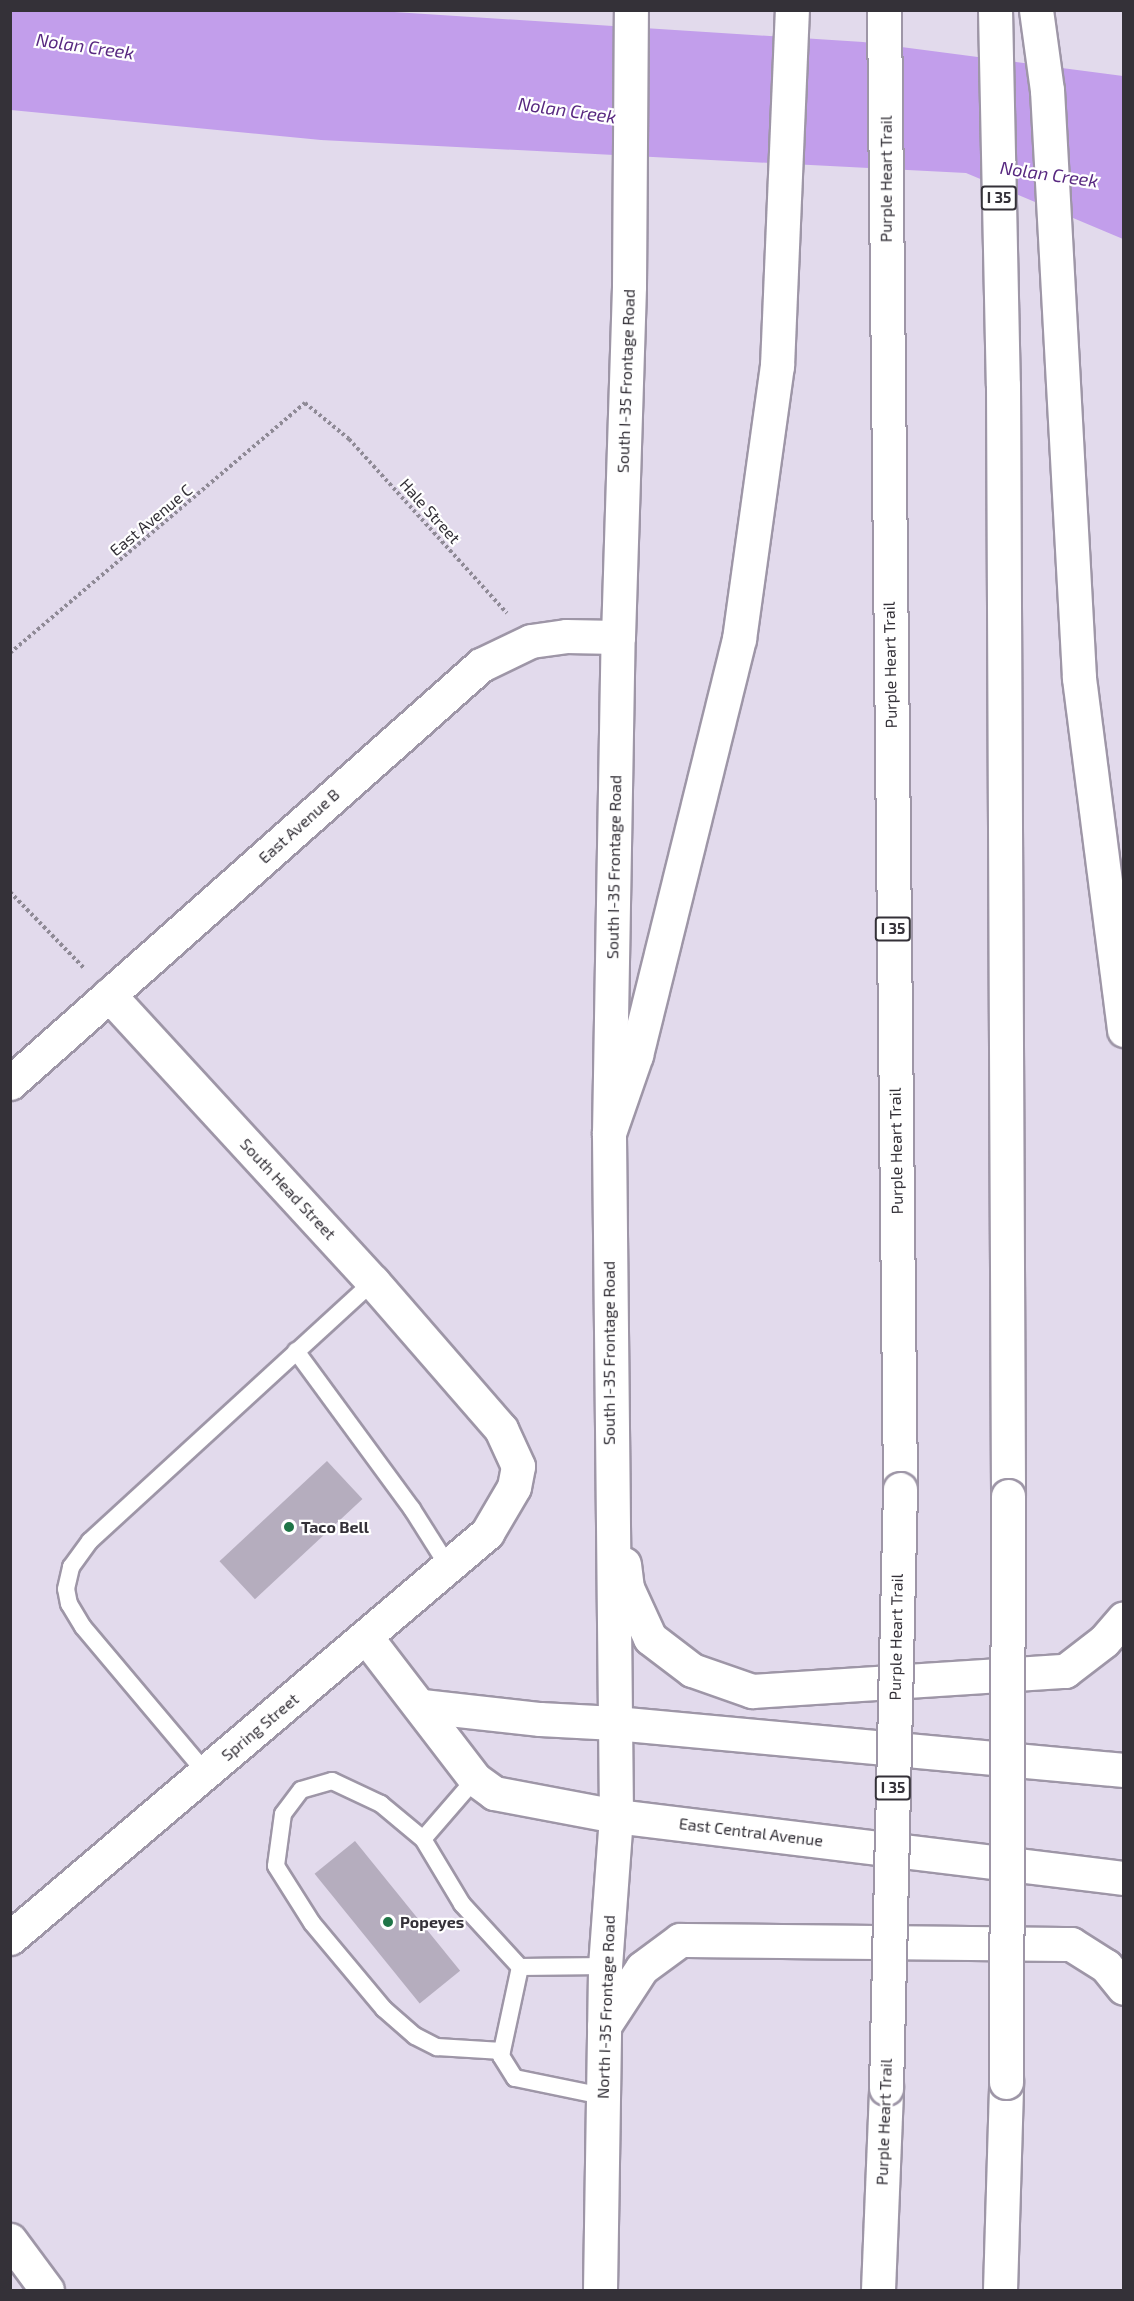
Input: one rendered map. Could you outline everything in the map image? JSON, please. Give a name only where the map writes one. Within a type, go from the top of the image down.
[{"type":"main road","name":"South I-35 Frontage Road","points":[[615,1723],[609,1443],[609,1133],[618,637],[629,286],[631,10]]},
{"type":"main road","points":[[609,1133],[636,1055],[739,639],[777,366],[792,10]]},
{"type":"main road","name":"Purple Heart Trail","points":[[878,2290],[886,2088],[900,1489],[884,10]]},
{"type":"main road","name":"I 35","points":[[995,10],[1003,385],[1008,1496],[1006,2082],[1001,2284]]},
{"type":"main road","points":[[1036,10],[1047,90],[1079,678],[1124,1030]]},
{"type":"main road","name":"East Avenue B","points":[[10,1083],[481,664],[531,641],[566,636],[618,637]]},
{"type":"main road","name":"South Head Street","points":[[110,995],[373,1282],[501,1429],[518,1466],[514,1487],[503,1509]]},
{"type":"main road","points":[[609,1443],[627,1588],[650,1638],[702,1674],[752,1691],[1065,1671],[1104,1641],[1124,1618]]},
{"type":"main road","name":"Spring Street","points":[[10,1938],[487,1533],[503,1509]]},
{"type":"main road","name":"East Central Avenue","points":[[366,1637],[422,1706],[475,1779],[494,1793],[616,1816],[1124,1878]]},
{"type":"main road","points":[[422,1706],[540,1719],[615,1723],[1124,1770]]},
{"type":"main road","name":"North I-35 Frontage Road","points":[[600,2290],[605,1966],[616,1816],[615,1723]]},
{"type":"main road","points":[[604,2026],[642,1968],[680,1940],[1071,1944],[1106,1966],[1124,1988]]},
{"type":"main road","points":[[10,2240],[47,2290]]},
{"type":"lane","points":[[206,1773],[83,1627],[69,1604],[66,1589],[70,1567],[90,1540],[373,1282]]},
{"type":"lane","points":[[296,1351],[412,1509],[448,1566]]},
{"type":"lane","points":[[423,1839],[475,1779]]},
{"type":"lane","points":[[502,2052],[437,2047],[415,2036],[384,2009],[312,1923],[276,1866],[283,1814],[301,1790],[332,1781],[381,1804],[423,1839],[462,1904],[520,1967],[605,1966]]},
{"type":"lane","points":[[520,1967],[502,2052],[515,2078],[603,2096]]},
{"type":"path","name":"Hale Street","points":[[305,403],[349,439],[531,641]]},
{"type":"path","name":"East Avenue C","points":[[10,653],[305,403]]},
{"type":"path","points":[[10,892],[110,995]]},
{"type":"water","name":"Nolan Creek","points":[[10,11],[379,11],[863,42],[1123,76],[1123,239],[966,173],[321,140],[11,110]]},
{"type":"building","name":"Taco Bell","points":[[327,1461],[362,1499],[255,1599],[219,1561]]},
{"type":"building","name":"Popeyes","points":[[355,1841],[460,1971],[420,2004],[315,1874]]},
{"type":"place","name":"Taco Bell","points":[[289,1527]]},
{"type":"place","name":"Popeyes","points":[[388,1922]]}]
